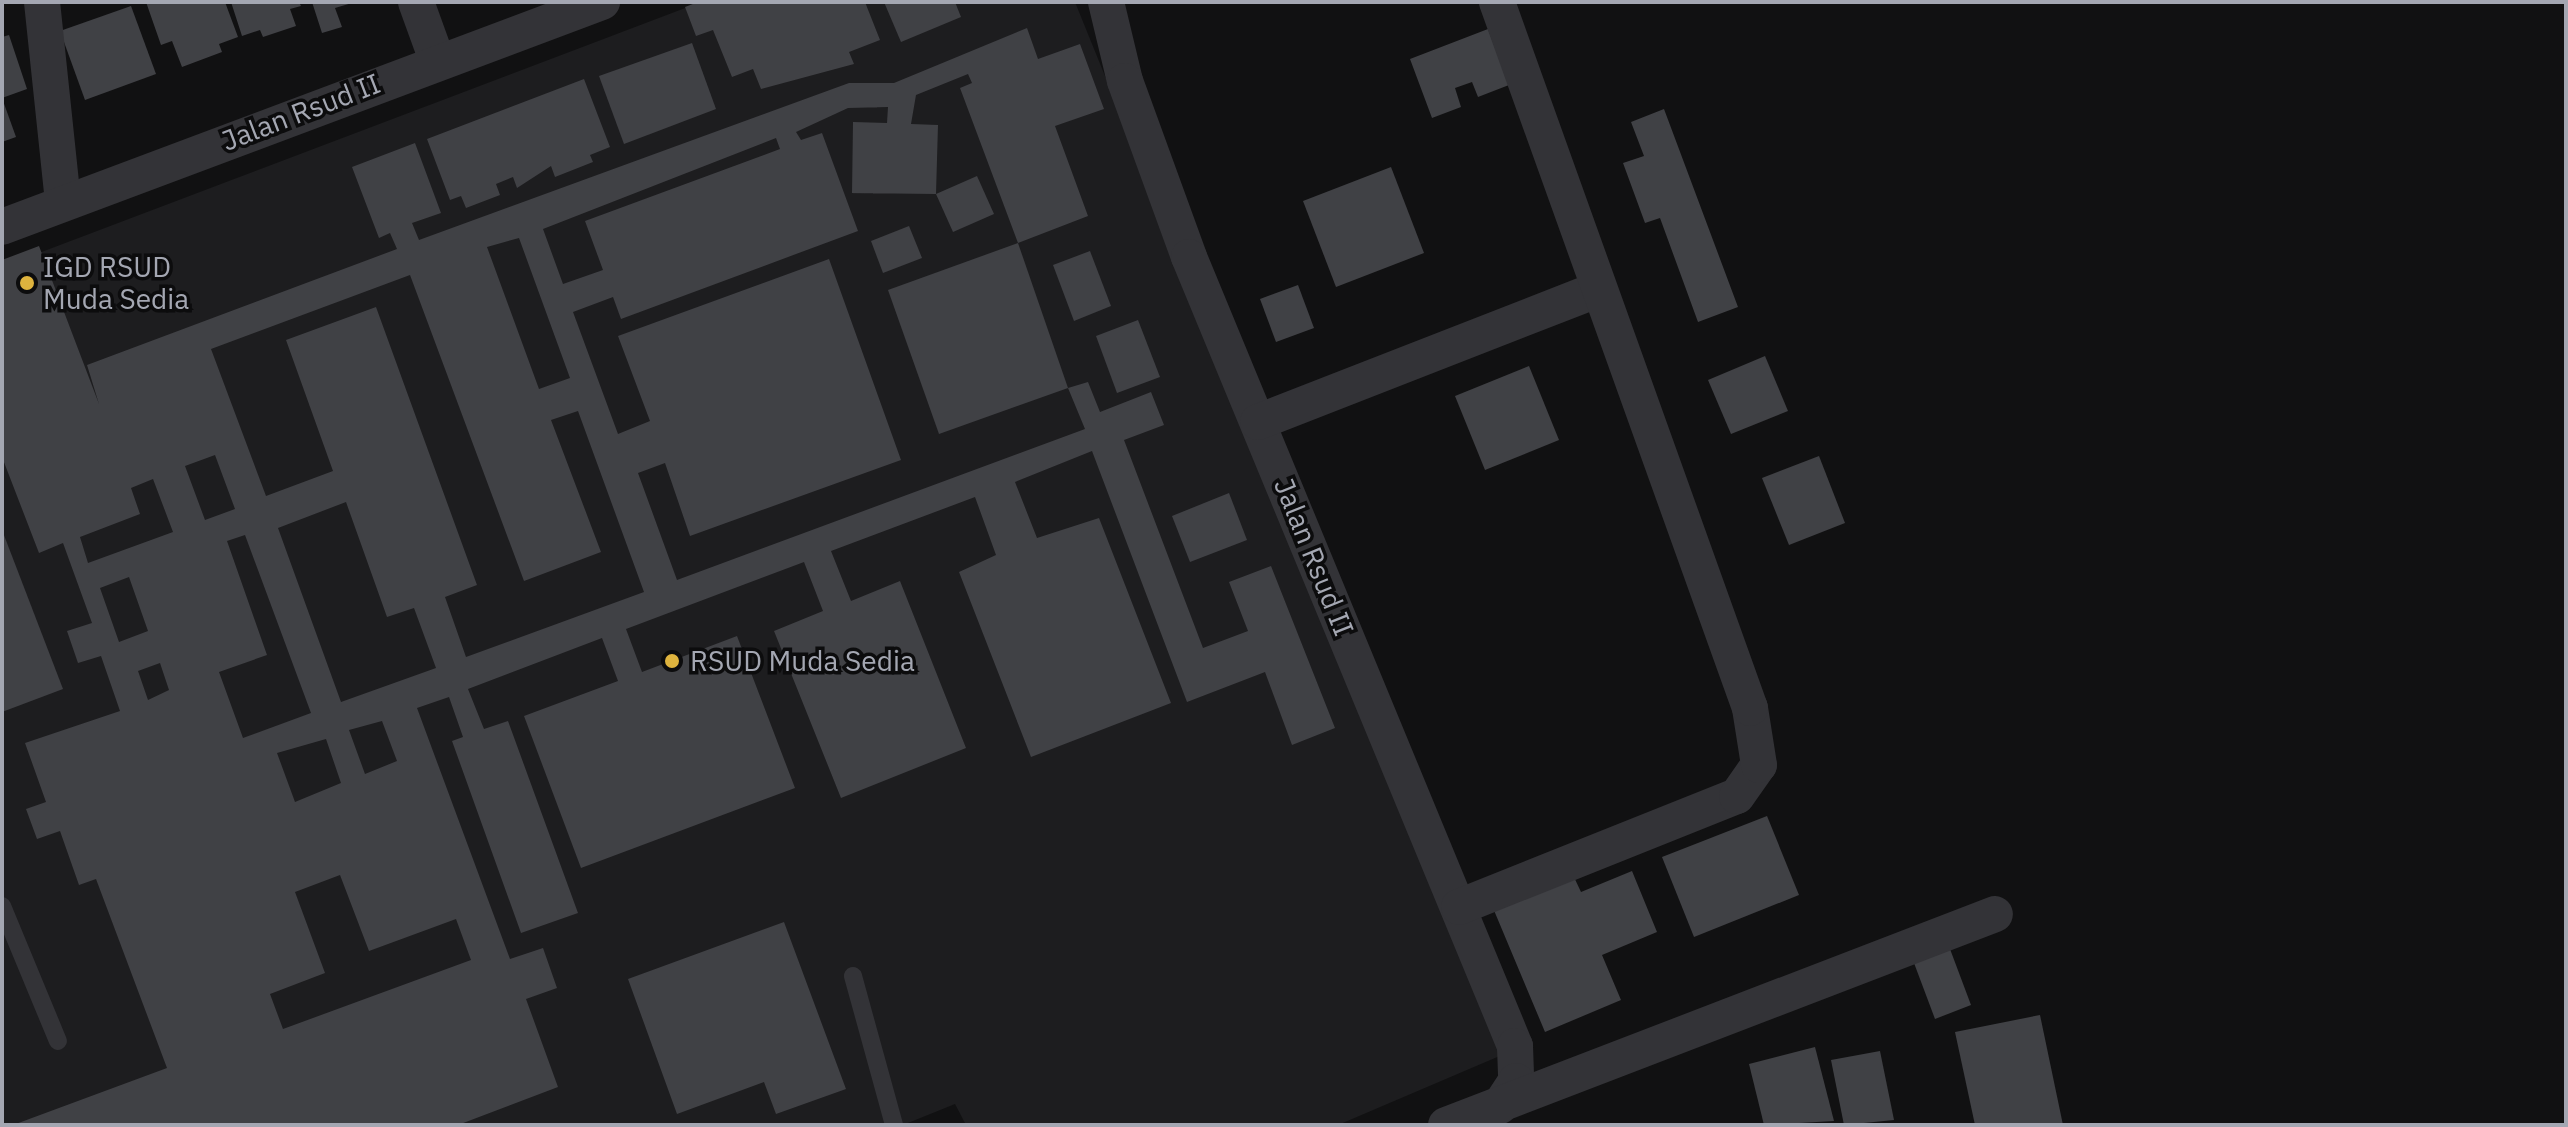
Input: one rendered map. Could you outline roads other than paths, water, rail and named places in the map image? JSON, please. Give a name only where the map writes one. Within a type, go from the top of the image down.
[{"type":"street","points":[[42,2],[63,203]]},
{"type":"street","points":[[416,2],[437,60]]},
{"type":"street","name":"Jalan Rsud II","points":[[2,227],[437,60],[602,2]]},
{"type":"street","name":"Jalan Rsud II","points":[[1106,2],[1150,156],[1515,1046],[1516,1081],[1504,1115]]},
{"type":"street","points":[[1459,907],[1737,796],[1759,765],[1750,708],[1596,290],[1497,2]]},
{"type":"street","points":[[1258,422],[1596,290]]},
{"type":"street","points":[[1446,1125],[1504,1115],[1995,914]]},
{"type":"lane","points":[[4,916],[58,1041]]},
{"type":"lane","points":[[853,976],[894,1125]]},
{"type":"place","name":"IGD RSUD Muda Sedia","points":[[27,283]]},
{"type":"place","name":"RSUD Muda Sedia","points":[[672,661]]}]
